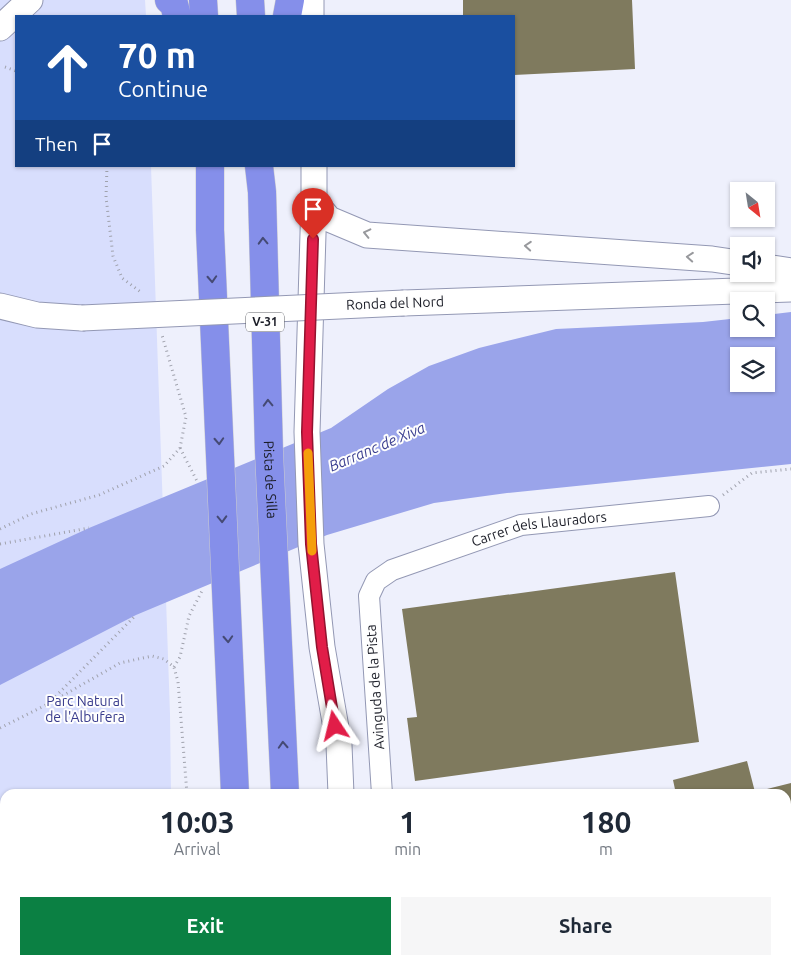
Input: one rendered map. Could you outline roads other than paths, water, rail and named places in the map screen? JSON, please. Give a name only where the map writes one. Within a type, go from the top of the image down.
[{"type":"highway","points":[[169,0],[174,4],[177,15]]},
{"type":"highway","points":[[203,0],[204,15]]},
{"type":"highway","points":[[250,0],[251,15]]},
{"type":"highway","points":[[288,15],[290,0]]},
{"type":"highway","points":[[196,167],[210,230]]},
{"type":"highway","points":[[210,167],[209,476],[214,589],[234,789]]},
{"type":"highway","name":"Pista de Silla","points":[[268,167],[261,179],[269,452],[285,789]]},
{"type":"street","points":[[0,28],[30,0]]},
{"type":"street","points":[[311,0],[311,15]]},
{"type":"street","points":[[314,167],[307,432],[311,544],[322,647],[339,745],[341,789]]},
{"type":"street","points":[[314,201],[329,219],[367,235],[730,262]]},
{"type":"street","points":[[775,268],[791,271]]},
{"type":"street","name":"Ronda del Nord","points":[[0,306],[37,315],[82,318],[404,302],[791,289]]},
{"type":"street","name":"Carrer dels Llauradors","points":[[376,581],[392,570],[521,524],[709,506]]},
{"type":"street","name":"Avinguda de la Pista","points":[[376,581],[369,596],[382,789]]},
{"type":"water","name":"Barranc de Xiva","points":[[791,312],[791,464],[507,493],[434,503],[327,535],[136,615],[0,685],[0,569],[89,528],[331,428],[388,389],[429,366],[479,348],[556,329],[730,319],[730,337],[775,337],[775,314]]},
{"type":"park label","name":"Parc Natural de l'Albufera","points":[[85,710]]}]
